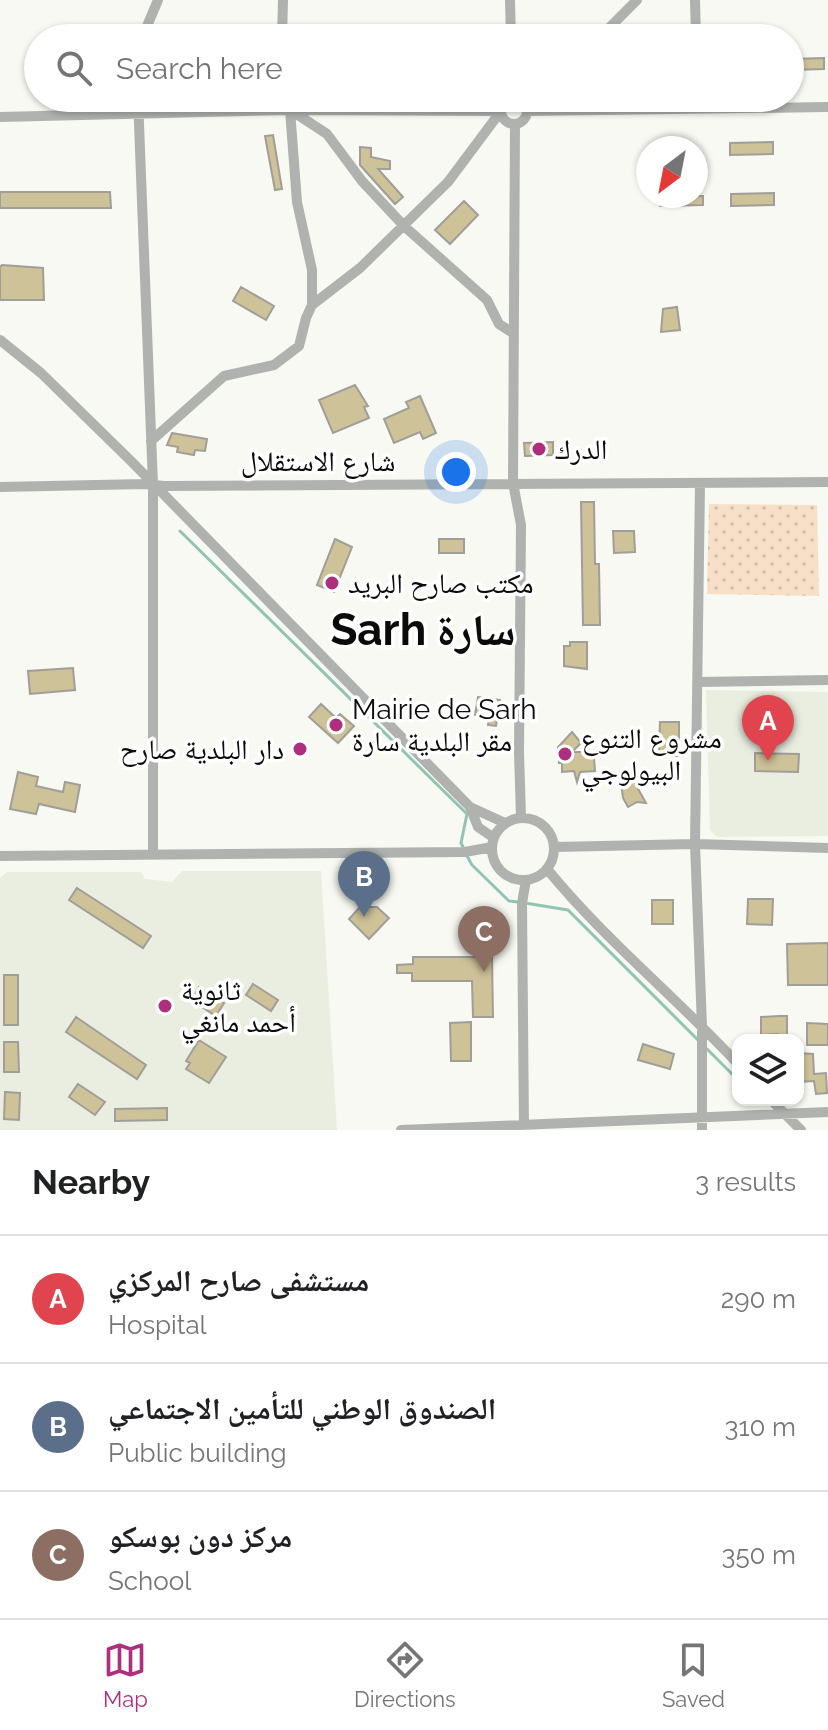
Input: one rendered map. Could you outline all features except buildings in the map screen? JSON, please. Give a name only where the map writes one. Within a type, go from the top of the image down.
[{"type":"street","points":[[148,24],[158,0]]},
{"type":"street","points":[[282,24],[283,0]]},
{"type":"street","points":[[510,0],[511,24]]},
{"type":"street","points":[[613,24],[637,0]]},
{"type":"street","points":[[695,0],[696,24]]},
{"type":"street","points":[[804,106],[828,107]]},
{"type":"street","points":[[0,117],[187,112]]},
{"type":"street","points":[[151,441],[224,376],[274,365],[299,346],[312,305],[312,270],[297,202],[285,112]]},
{"type":"street","points":[[288,112],[327,134],[362,181],[404,226],[487,300],[499,324],[514,334]]},
{"type":"street","points":[[312,305],[360,268],[448,182],[500,112]]},
{"type":"street","points":[[502,112],[507,122],[515,124],[522,121],[526,112]]},
{"type":"street","points":[[138,113],[153,485],[153,854]]},
{"type":"street","points":[[515,124],[513,483],[521,525],[521,817]]},
{"type":"street","points":[[0,340],[41,373],[470,807],[505,823]]},
{"type":"street","name":"شارع الاستقلال","points":[[0,487],[828,482]]},
{"type":"street","points":[[700,484],[695,844],[702,1026],[702,1130]]},
{"type":"street","points":[[698,682],[828,680]]},
{"type":"street","points":[[0,856],[465,852],[493,843],[505,823],[521,817],[540,822],[548,829],[555,847],[547,869],[534,879],[505,875],[498,867],[493,843],[478,827],[470,807]]},
{"type":"street","points":[[555,847],[695,844],[828,848]]},
{"type":"street","points":[[547,869],[578,907],[732,1058]]},
{"type":"street","points":[[524,1127],[522,903],[526,880]]},
{"type":"street","points":[[777,1106],[801,1130]]},
{"type":"street","points":[[401,1130],[828,1112]]},
{"type":"shaded area","points":[[709,504],[817,505],[819,596],[707,594]]},
{"type":"shaded area","points":[[706,690],[828,692],[828,836],[717,837],[710,830]]},
{"type":"shaded area","name":"ثانوية أحمد مانغي","points":[[182,871],[321,871],[337,1130],[0,1130],[0,878],[7,872],[141,872],[145,879],[172,882]]},
{"type":"waterway","points":[[180,531],[467,814],[461,843],[463,847]]},
{"type":"waterway","points":[[466,854],[472,865],[509,901],[518,902]]},
{"type":"waterway","points":[[525,903],[568,910],[699,1041]]},
{"type":"waterway","points":[[707,1049],[732,1074]]},
{"type":"place","name":"الدرك","points":[[539,449]]},
{"type":"place","name":"مكتب صارح البريد","points":[[332,583]]},
{"type":"place","name":"Mairie de Sarh مقر البلدية سارة","points":[[336,725]]},
{"type":"place","name":"دار البلدية صارح","points":[[300,749]]},
{"type":"place","name":"مشروع التنوع البيولوجي","points":[[565,754]]},
{"type":"place","name":"مستشفى صارح المركزي","points":[[768,761]]},
{"type":"place","name":"الصندوق الوطني للتأمين الاجتماعي","points":[[364,917]]},
{"type":"place","name":"مركز دون بوسكو","points":[[484,972]]},
{"type":"place","name":"ثانوية أحمد مانغي","points":[[165,1006]]},
{"type":"district","name":"Sarh سارة","points":[[423,630]]}]
